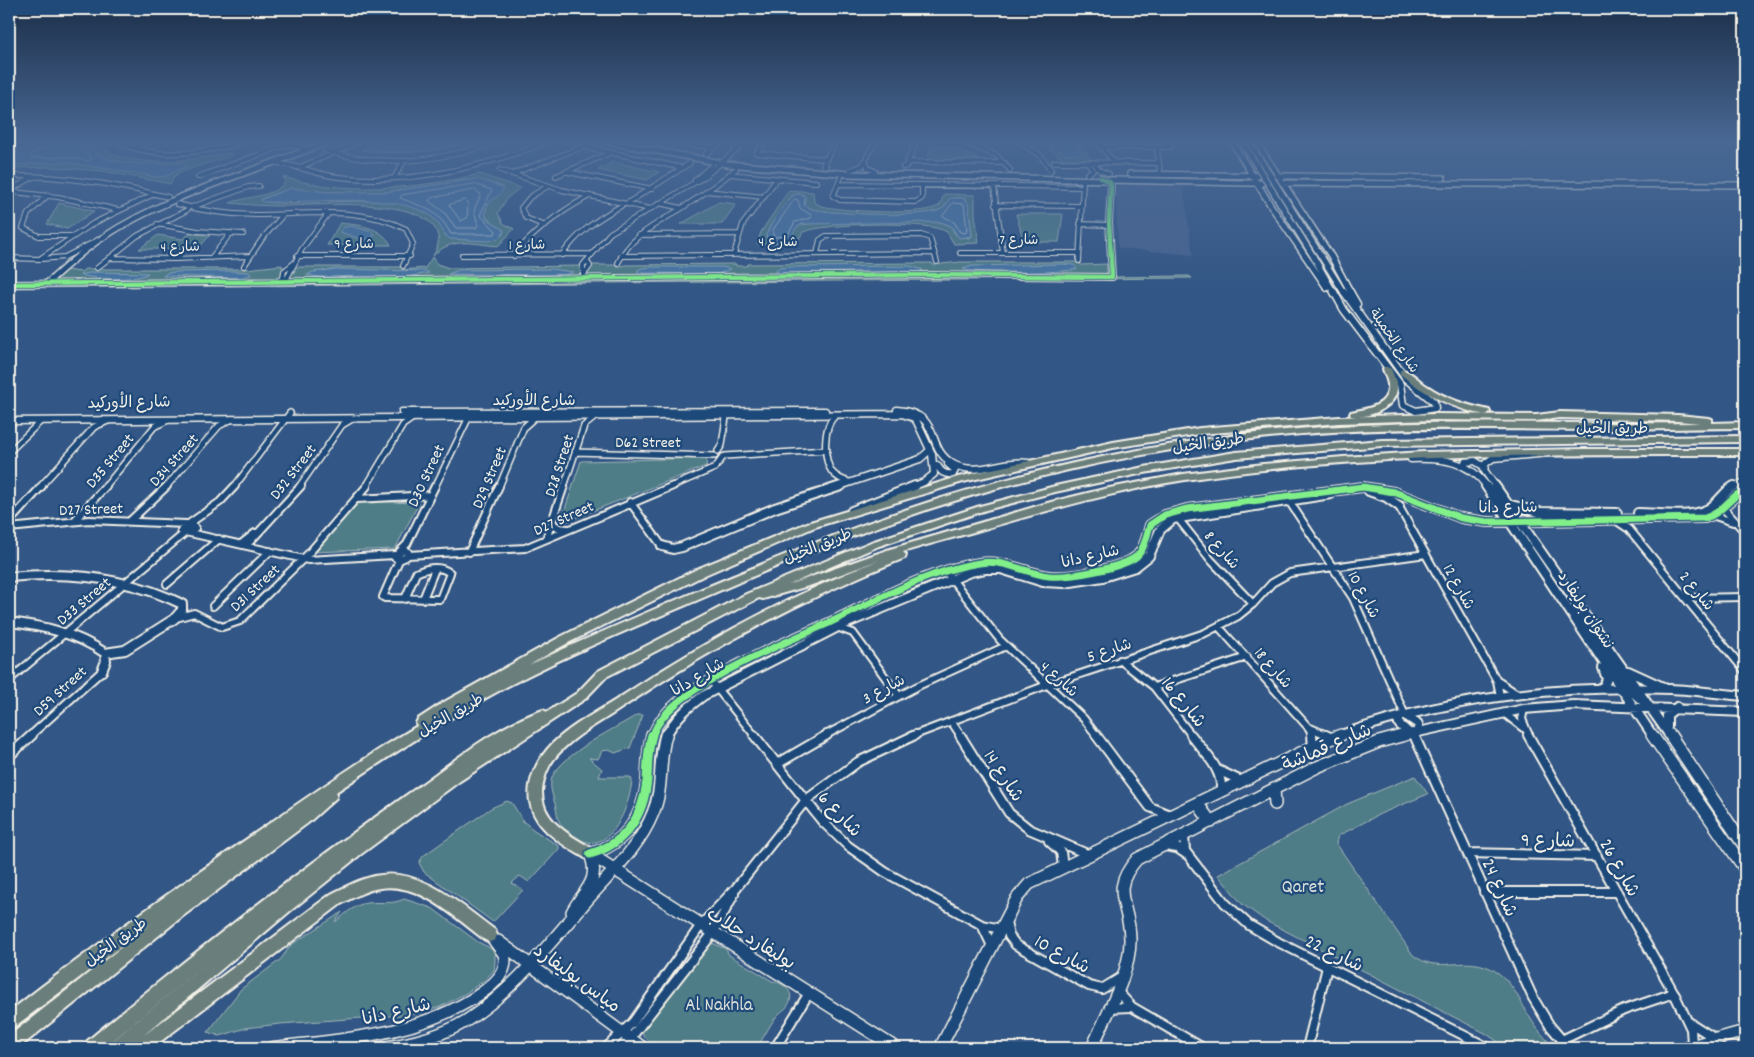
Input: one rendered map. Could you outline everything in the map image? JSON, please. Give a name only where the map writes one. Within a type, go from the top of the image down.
[{"type":"highway","points":[[1252,426],[1276,421],[1358,413],[1379,408],[1389,400],[1392,394],[1393,382],[1387,370]]},
{"type":"highway","points":[[1403,372],[1430,393],[1462,407],[1490,412],[1685,418],[1729,425]]},
{"type":"highway","points":[[408,738],[430,717],[448,704],[635,603],[771,541],[849,513],[938,486],[1028,463],[1146,439],[1252,426],[1387,418],[1536,418],[1560,415]]},
{"type":"highway","name":"طريق الخيل","points":[[9,1022],[138,924],[345,779],[408,738],[478,697],[548,662],[787,557],[913,510],[1067,467],[1190,444],[1337,429],[1415,426],[1745,425]]},
{"type":"highway","name":"طريق الخيل","points":[[117,1048],[284,907],[355,851],[456,777],[587,691],[602,674],[750,597],[891,538],[968,513],[1055,489],[1199,460],[1361,444],[1745,439]]},
{"type":"highway","points":[[1162,482],[1190,474],[1338,451],[1361,444]]},
{"type":"highway","points":[[750,597],[792,588],[882,555],[1066,502],[1162,482],[1262,467],[1349,458],[1434,454],[1745,452]]},
{"type":"highway","points":[[590,854],[553,830],[544,820],[538,808],[536,795],[539,774],[550,755],[562,743],[658,676],[752,623],[857,573],[965,531]]},
{"type":"highway","points":[[92,1048],[236,930],[376,824],[512,730],[530,720],[558,711]]},
{"type":"highway","points":[[9,1046],[178,910],[308,815],[345,779]]},
{"type":"highway","points":[[140,1048],[336,899],[370,883],[396,880],[417,885],[490,935]]},
{"type":"street","points":[[141,191],[168,197]]},
{"type":"street","points":[[9,258],[64,257],[163,206],[202,191]]},
{"type":"street","points":[[192,208],[236,191]]},
{"type":"street","points":[[539,191],[530,197],[521,208],[526,218],[543,224]]},
{"type":"street","points":[[570,191],[623,205],[650,208]]},
{"type":"street","points":[[562,255],[572,240],[586,227],[648,191]]},
{"type":"street","points":[[582,277],[589,269],[590,264],[588,263],[592,254],[610,233],[678,191]]},
{"type":"street","points":[[618,263],[621,256],[639,235],[680,210],[705,191]]},
{"type":"street","points":[[718,191],[764,197]]},
{"type":"street","points":[[734,254],[739,234],[748,217],[768,191]]},
{"type":"street","points":[[836,191],[834,196],[836,199],[874,202],[918,201],[922,198],[922,191]]},
{"type":"street","points":[[994,191],[1003,253]]},
{"type":"street","points":[[1079,261],[1083,191]]},
{"type":"street","points":[[9,284],[582,277],[1112,277],[1109,223],[1112,191]]},
{"type":"street","points":[[1255,191],[1267,200]]},
{"type":"street","points":[[1262,191],[1305,259],[1337,299]]},
{"type":"street","name":"شارع الخميلة","points":[[1273,191],[1337,299],[1387,370],[1400,384],[1401,401],[1406,406],[1424,412],[1435,408],[1434,402],[1410,384],[1362,315],[1347,297],[1280,191]]},
{"type":"street","points":[[1301,191],[1295,193],[1362,315]]},
{"type":"street","points":[[14,192],[48,195],[118,210]]},
{"type":"street","points":[[41,258],[72,236],[118,210],[154,194]]},
{"type":"street","points":[[48,195],[30,211],[24,221],[23,228],[31,234],[38,236],[72,236]]},
{"type":"street","points":[[514,256],[524,242],[543,224],[589,196]]},
{"type":"street","points":[[659,203],[680,210]]},
{"type":"street","points":[[177,204],[192,208],[238,214],[282,216],[367,215],[398,223],[412,236],[414,245],[410,256],[403,266]]},
{"type":"street","points":[[995,205],[1081,206]]},
{"type":"street","points":[[97,268],[130,241],[157,224],[187,210]]},
{"type":"street","points":[[285,282],[297,256],[328,214]]},
{"type":"street","points":[[244,266],[282,216]]},
{"type":"street","points":[[1080,222],[1109,223]]},
{"type":"street","points":[[157,224],[198,231],[243,234]]},
{"type":"street","points":[[211,258],[231,233]]},
{"type":"street","points":[[639,235],[739,234]]},
{"type":"street","points":[[817,254],[820,240],[824,237],[927,236],[930,238],[937,262]]},
{"type":"street","points":[[46,284],[100,239]]},
{"type":"street","name":"شارع 7","points":[[960,253],[1079,253]]},
{"type":"street","name":"شارع 1","points":[[462,255],[592,254]]},
{"type":"street","name":"شارع 4","points":[[621,256],[934,254]]},
{"type":"street","name":"شارع 4","points":[[109,258],[250,256]]},
{"type":"street","name":"شارع 9","points":[[297,256],[410,256]]},
{"type":"street","points":[[64,257],[71,262]]},
{"type":"street","points":[[277,282],[283,278],[286,269],[294,263]]},
{"type":"street","points":[[582,277],[583,265],[588,263]]},
{"type":"street","points":[[286,269],[292,269]]},
{"type":"street","points":[[582,269],[589,269]]},
{"type":"street","points":[[283,274],[289,274]]},
{"type":"street","points":[[720,454],[726,417],[753,411]]},
{"type":"street","name":"شارع الأوركيد","points":[[9,416],[288,416],[914,411],[924,417],[941,452],[950,463],[967,469],[981,469],[1015,461],[1028,463]]},
{"type":"street","points":[[468,419],[496,413]]},
{"type":"street","points":[[9,452],[41,421],[68,416]]},
{"type":"street","points":[[184,531],[187,524],[201,516],[244,476],[288,416]]},
{"type":"street","name":"شارع الأوركيد","points":[[9,421],[93,424],[110,420],[153,423],[170,419],[288,416],[468,419],[909,416],[917,422],[934,461]]},
{"type":"street","points":[[835,416],[828,423],[827,463],[836,477],[849,482]]},
{"type":"street","name":"D32 Street","points":[[244,544],[259,531],[303,483],[342,425],[354,417]]},
{"type":"street","points":[[400,417],[403,425]]},
{"type":"street","name":"D31 Street","points":[[174,619],[194,613],[219,627],[233,625],[317,543],[359,496],[378,470],[403,425],[416,417]]},
{"type":"street","name":"D34 Street","points":[[134,520],[193,459],[219,426],[234,418]]},
{"type":"street","points":[[340,418],[342,425]]},
{"type":"street","points":[[521,418],[524,427]]},
{"type":"street","name":"D29 Street","points":[[472,552],[524,427],[534,418]]},
{"type":"street","name":"D28 Street","points":[[580,418],[584,426]]},
{"type":"street","name":"D28 Street","points":[[546,539],[584,426],[594,418]]},
{"type":"street","name":"D34 Street","points":[[217,419],[219,426]]},
{"type":"street","name":"D30 Street","points":[[398,555],[407,550],[430,497],[468,419]]},
{"type":"street","name":"D35 Street","points":[[77,521],[153,423]]},
{"type":"street","points":[[10,524],[93,424]]},
{"type":"street","points":[[630,502],[662,546],[673,549],[835,486],[920,459],[930,450]]},
{"type":"street","name":"D62 Street","points":[[575,453],[737,454],[827,452]]},
{"type":"street","points":[[934,461],[942,474],[954,473],[955,469],[944,461],[941,452]]},
{"type":"street","points":[[1465,466],[1466,462],[1471,460],[1483,466],[1488,461],[1497,458],[1550,453]]},
{"type":"street","name":"D27 Street","points":[[407,550],[472,552],[517,550],[714,468],[720,454]]},
{"type":"street","name":"نشوان بوليفارد","points":[[1349,458],[1440,459],[1465,466],[1480,476],[1515,520],[1625,669],[1633,707],[1745,869]]},
{"type":"street","points":[[849,513],[927,480],[935,471],[934,461]]},
{"type":"street","name":"نشوان بوليفارد","points":[[1483,466],[1486,476],[1507,504],[1546,573],[1598,655],[1630,689],[1651,707],[1745,847]]},
{"type":"street","points":[[835,486],[836,477]]},
{"type":"street","name":"شارع دانا","points":[[1507,504],[1538,512],[1696,512],[1710,508],[1727,488],[1745,482]]},
{"type":"street","name":"شارع دانا","points":[[380,1048],[418,1045],[442,1034],[477,1014],[497,997],[529,964],[644,831],[653,813],[660,786],[662,747],[670,727],[690,704],[714,685],[860,608],[950,576],[998,568],[1038,581],[1064,584],[1132,568],[1150,557],[1161,528],[1175,515],[1358,487],[1383,489],[1468,520],[1496,522],[1612,518],[1694,519],[1715,516]]},
{"type":"street","name":"شارع 12","points":[[1383,489],[1399,506],[1497,681],[1500,696]]},
{"type":"street","name":"شارع دانا","points":[[1287,497],[1363,490],[1383,495],[1399,506]]},
{"type":"street","points":[[1715,516],[1724,509],[1737,493],[1745,490]]},
{"type":"street","points":[[359,496],[430,497]]},
{"type":"street","name":"شارع 10","points":[[1287,497],[1353,598],[1402,716]]},
{"type":"street","points":[[1399,506],[1404,501],[1413,500]]},
{"type":"street","points":[[1724,509],[1745,532]]},
{"type":"street","name":"شارع 8","points":[[1175,515],[1211,560],[1253,604]]},
{"type":"street","points":[[184,531],[195,526],[201,516]]},
{"type":"street","points":[[1715,516],[1737,524]]},
{"type":"street","name":"شارع 2","points":[[1612,518],[1629,529],[1688,598],[1745,671]]},
{"type":"street","points":[[1629,529],[1627,522],[1630,518]]},
{"type":"street","name":"D27 Street","points":[[10,524],[134,520],[174,525],[187,524]]},
{"type":"street","points":[[552,522],[559,528],[570,528]]},
{"type":"street","points":[[187,524],[195,526],[200,534]]},
{"type":"street","name":"D27 Street","points":[[174,525],[184,531],[300,558],[320,560],[398,555]]},
{"type":"street","name":"D33 Street","points":[[9,680],[184,531]]},
{"type":"street","points":[[167,584],[219,539]]},
{"type":"street","points":[[405,599],[416,572],[435,569],[449,571],[443,596],[438,599],[405,599],[383,598],[398,555],[407,550]]},
{"type":"street","points":[[213,606],[270,551]]},
{"type":"street","name":"شارع 5","points":[[806,800],[858,762],[900,741],[1047,684],[1219,627],[1253,604],[1280,577],[1302,570],[1333,565],[1426,554]]},
{"type":"street","points":[[423,599],[435,569]]},
{"type":"street","points":[[1546,573],[1556,583],[1630,689]]},
{"type":"street","points":[[9,577],[61,575],[124,584],[158,592],[182,604],[182,610],[174,619],[121,652],[105,654],[64,634],[39,626],[9,622]]},
{"type":"street","name":"شارع 4","points":[[950,576],[1006,646],[1084,718],[1150,807]]},
{"type":"street","name":"شارع دانا","points":[[570,918],[574,908],[589,888],[595,876],[595,864],[590,854],[604,851],[617,844],[634,823],[645,795],[649,744],[661,719],[682,699],[950,576]]},
{"type":"street","points":[[1688,598],[1745,597]]},
{"type":"street","points":[[853,633],[855,618]]},
{"type":"street","points":[[837,627],[853,633],[899,696]]},
{"type":"street","name":"شارع 18","points":[[1219,627],[1308,726],[1320,734],[1334,738]]},
{"type":"street","name":"شارع 3","points":[[777,764],[899,696],[936,677],[1006,646]]},
{"type":"street","name":"D59 Street","points":[[9,756],[130,647]]},
{"type":"street","points":[[102,671],[106,661],[105,654]]},
{"type":"street","points":[[1596,690],[1604,686],[1607,679],[1598,660],[1598,655]]},
{"type":"street","points":[[1154,687],[1247,657]]},
{"type":"street","name":"شارع 16","points":[[1120,660],[1154,687],[1218,770],[1222,781],[1221,791]]},
{"type":"street","points":[[1625,669],[1643,680],[1670,689]]},
{"type":"street","name":"شارع 12","points":[[1497,681],[1517,694]]},
{"type":"street","name":"شارع 6","points":[[714,685],[834,834],[862,857],[982,925],[1004,924]]},
{"type":"street","name":"شارع قماشة","points":[[940,1048],[1017,898],[1029,884],[1313,747],[1334,738],[1402,716],[1500,696],[1596,690],[1670,689],[1745,696]]},
{"type":"street","name":"شارع قماشة","points":[[1092,1048],[1129,954],[1131,939],[1122,900],[1122,881],[1130,865],[1137,859],[1274,789],[1344,756],[1379,742],[1414,733],[1524,709],[1573,705],[1677,707],[1745,712]]},
{"type":"street","points":[[1668,732],[1666,726],[1667,715],[1677,707]]},
{"type":"street","name":"شارع 26","points":[[1524,709],[1522,718],[1525,730],[1674,993],[1687,1021],[1688,1046]]},
{"type":"street","name":"شارع 26","points":[[1505,714],[1525,730]]},
{"type":"street","points":[[1402,716],[1418,724],[1414,733],[1400,724],[1402,716]]},
{"type":"street","name":"شارع 14","points":[[951,721],[1009,814],[1022,824],[1044,836],[1076,851],[1094,854]]},
{"type":"street","name":"شارع 18","points":[[1308,726],[1313,737],[1313,747]]},
{"type":"street","name":"شارع 24","points":[[1414,733],[1533,998],[1569,1048]]},
{"type":"street","name":"شارع 16","points":[[1218,770],[1242,781]]},
{"type":"street","points":[[1274,789],[1276,804]]},
{"type":"street","points":[[620,1048],[633,1022],[701,925],[736,888],[806,800]]},
{"type":"street","points":[[1197,803],[1212,822]]},
{"type":"street","points":[[1150,807],[1161,813],[1173,815]]},
{"type":"street","points":[[1150,807],[1152,816],[1151,826]]},
{"type":"street","name":"شارع 14","points":[[1044,836],[1061,852],[1064,867]]},
{"type":"street","name":"شارع 22","points":[[1184,836],[1183,846],[1188,856],[1225,902],[1249,925],[1488,1048]]},
{"type":"street","name":"شارع 22","points":[[1163,846],[1176,848],[1188,856]]},
{"type":"street","name":"شارع 9","points":[[1468,853],[1597,856]]},
{"type":"street","name":"بوليفارد حلاب","points":[[590,854],[896,1048]]},
{"type":"street","points":[[606,1048],[626,1035],[713,933],[736,888]]},
{"type":"street","points":[[1484,892],[1616,892]]},
{"type":"street","name":"شارع 10","points":[[1004,924],[1009,936],[1016,945],[1089,986],[1102,989],[1118,982]]},
{"type":"street","points":[[982,925],[992,947]]},
{"type":"street","name":"شارع دانا","points":[[270,1048],[401,1030],[424,1024],[456,1010],[485,991],[501,975],[505,965],[504,956],[490,935]]},
{"type":"street","name":"مياس بوليفارد","points":[[490,935],[644,1048]]},
{"type":"street","points":[[1307,1048],[1327,966]]},
{"type":"street","points":[[1118,982],[1122,998],[1132,1007],[1203,1048]]},
{"type":"street","points":[[775,1048],[809,993]]},
{"type":"street","points":[[1562,1040],[1624,1010],[1674,993]]},
{"type":"street","points":[[1108,1009],[1119,1006],[1132,1007]]},
{"type":"street","points":[[1687,1021],[1714,1038]]},
{"type":"street","points":[[1688,1046],[1745,1031]]},
{"type":"shaded area","points":[[1116,191],[1184,191],[1193,255],[1118,248]]},
{"type":"green space","points":[[274,191],[282,191],[263,198],[261,201],[280,203],[362,201],[391,203],[415,208],[434,218],[445,235],[496,239],[499,238],[495,224],[486,217],[487,205],[502,191],[516,191],[507,198],[498,213],[503,223],[514,229],[498,246],[463,243],[447,246],[433,256],[438,238],[437,233],[428,221],[412,213],[391,208],[368,205],[277,206],[230,203]]},
{"type":"green space","points":[[321,191],[391,191],[386,192]]},
{"type":"green space","points":[[788,191],[813,192],[814,202],[821,206],[846,210],[883,212],[931,209],[940,205],[944,194],[975,195],[975,214],[979,243],[954,244],[947,232],[937,228],[899,224],[876,224],[814,229],[803,232],[796,244],[757,244],[761,232]],"holes":[[[803,194],[805,197],[804,205],[812,209],[897,215],[939,210],[945,206],[949,199],[959,197],[966,199],[972,236],[969,238],[955,234],[951,226],[941,222],[842,222],[798,226],[782,242],[770,242],[766,237],[769,228],[791,196]]]},
{"type":"green space","points":[[719,202],[736,204],[722,224],[681,224]]},
{"type":"green space","points":[[59,203],[94,211],[67,229],[47,224]]},
{"type":"green space","points":[[1016,214],[1063,214],[1059,242],[1024,242]]},
{"type":"green space","points":[[340,223],[375,230],[387,239],[391,245],[327,245]]},
{"type":"green space","points":[[190,234],[210,235],[198,249],[139,249],[158,235],[182,239]]},
{"type":"green space","points":[[432,257],[437,264],[449,268],[581,266],[580,276],[288,278],[295,271],[294,267],[403,267],[402,270],[425,268]]},
{"type":"green space","points":[[960,262],[1079,262],[1081,265],[1107,264],[1107,277],[1189,276],[1192,278],[9,288],[9,284],[585,276],[593,265],[618,265],[617,267],[625,265],[736,264],[736,266],[747,266],[748,264],[932,263],[933,265]]},
{"type":"green space","points":[[282,265],[281,267],[288,267],[282,271],[282,277],[278,280],[53,281],[66,270],[81,272],[85,269],[246,269]]},
{"type":"green space","points":[[707,458],[706,466],[560,524],[581,461]]},
{"type":"green space","points":[[360,501],[419,503],[395,549],[312,552]]},
{"type":"green space","points":[[637,715],[643,715],[630,748],[615,753],[609,750],[602,751],[598,759],[589,758],[602,769],[599,777],[630,777],[632,780],[623,815],[609,835],[600,841],[589,842],[577,838],[565,830],[559,820],[551,790],[553,776],[562,764],[582,748]]},
{"type":"green space","name":"Qaret","points":[[1415,776],[1428,794],[1380,814],[1338,836],[1336,843],[1413,955],[1432,964],[1470,963],[1490,968],[1499,973],[1512,987],[1531,1020],[1554,1048],[1507,1048],[1485,1033],[1266,921],[1242,904],[1218,875],[1347,804]]},
{"type":"green space","points":[[507,801],[512,803],[523,821],[559,846],[559,849],[529,882],[520,876],[512,883],[523,890],[493,922],[424,872],[419,863],[423,856],[491,808]]},
{"type":"green space","points":[[404,899],[432,908],[478,942],[490,948],[495,953],[494,970],[485,980],[466,993],[440,1007],[416,1014],[280,1024],[246,1028],[220,1036],[208,1032],[241,989],[280,960],[291,945],[342,912],[335,922],[358,905],[393,902]]},
{"type":"green space","name":"Al Nakhla","points":[[712,943],[726,949],[729,955],[772,981],[786,987],[791,997],[789,1003],[775,1019],[757,1048],[659,1048],[643,1036],[642,1029],[708,944]]},
{"type":"water","points":[[282,191],[502,191],[488,204],[485,212],[486,218],[504,230],[503,234],[499,238],[489,241],[450,239],[430,215],[407,206],[388,203],[345,200],[263,202],[260,200]]},
{"type":"water","points":[[797,194],[805,196],[804,205],[812,209],[897,215],[940,210],[950,198],[963,198],[968,203],[972,236],[959,238],[951,226],[941,222],[802,224],[796,228],[789,241],[778,243],[769,241],[766,236],[775,219],[789,200]]},
{"type":"water","points":[[351,226],[372,232],[375,235],[369,239],[360,239],[340,232],[344,227]]},
{"type":"water","points":[[1074,265],[1077,269],[982,272],[963,269],[972,266]]},
{"type":"water","points":[[910,266],[923,270],[919,272],[779,274],[776,271],[780,268],[790,267]]},
{"type":"water","points":[[723,267],[731,269],[718,274],[641,273],[637,271],[642,268]]},
{"type":"water","points":[[336,269],[426,271],[429,273],[406,277],[320,277],[307,275],[313,272]]},
{"type":"water","points":[[552,269],[574,272],[565,275],[448,274],[459,270]]},
{"type":"water","points":[[94,272],[148,273],[143,276],[126,278],[80,275]]},
{"type":"water","points":[[175,272],[249,272],[251,275],[239,278],[163,276],[167,273]]},
{"type":"cycle path","points":[[9,284],[928,275],[1112,277],[1109,222],[1111,191]]},
{"type":"cycle path","points":[[590,854],[614,844],[624,837],[631,828],[642,805],[645,793],[649,744],[661,720],[675,704],[764,653],[893,592],[961,567],[978,563],[997,562],[1048,576],[1067,576],[1118,564],[1136,557],[1143,549],[1150,525],[1165,515],[1187,509],[1285,495],[1363,487],[1394,492],[1461,518],[1487,522],[1511,520],[1705,518],[1719,513],[1734,496],[1745,490]]}]
